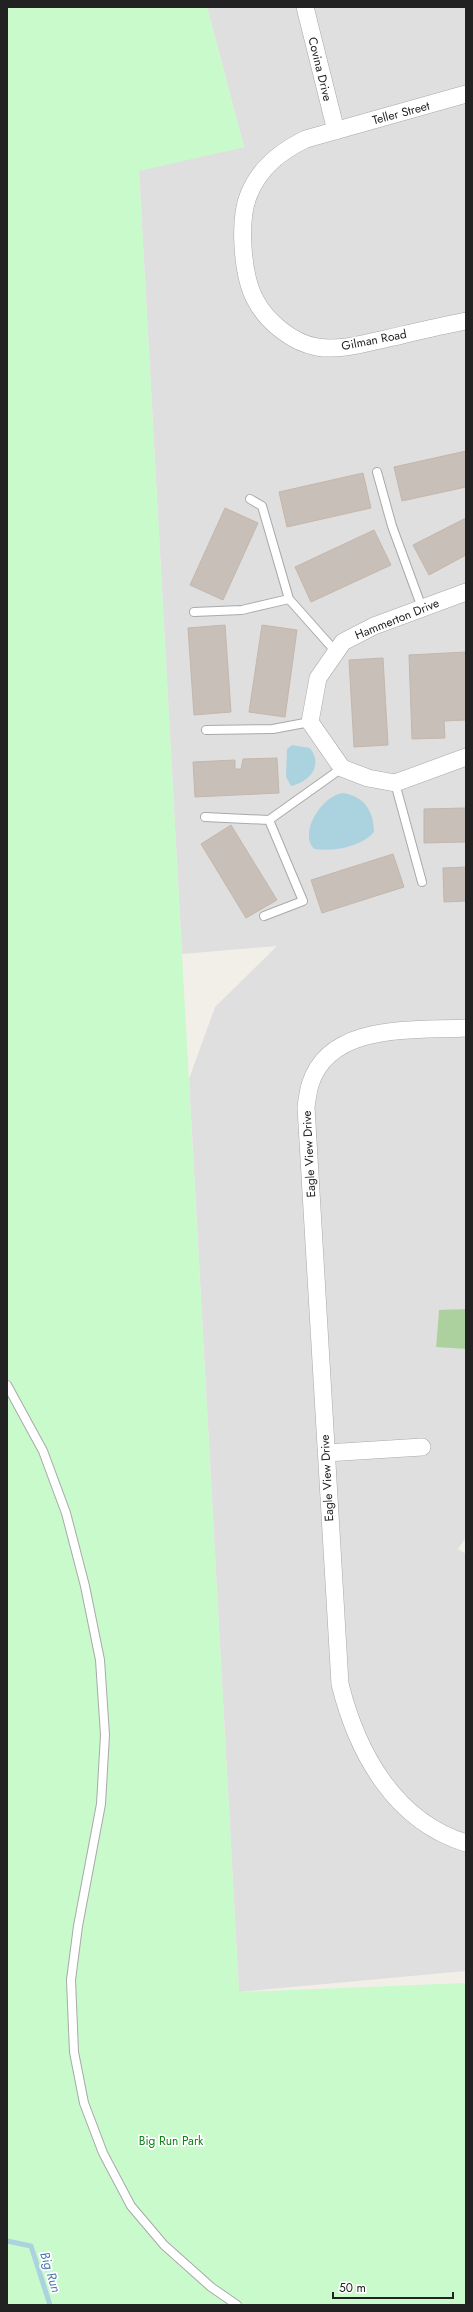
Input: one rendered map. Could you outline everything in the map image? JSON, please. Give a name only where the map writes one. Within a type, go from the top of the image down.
[{"type":"street","name":"Covina Drive","points":[[305,7],[336,131]]},
{"type":"street","name":"Teller Street","points":[[336,131],[466,94]]},
{"type":"street","name":"Gilman Road","points":[[336,131],[306,139],[288,147],[271,160],[248,194],[244,213],[243,234],[245,262],[255,300],[266,316],[281,330],[298,340],[316,347],[356,345],[466,321]]},
{"type":"street","name":"Hammerton Drive","points":[[310,722],[318,678],[343,642],[374,626],[466,592]]},
{"type":"street","points":[[310,722],[342,768],[368,778],[395,783],[466,757]]},
{"type":"street","name":"Eagle View Drive","points":[[464,1843],[437,1831],[407,1809],[389,1790],[371,1766],[347,1712],[340,1684],[336,1655],[306,1107],[310,1085],[320,1065],[344,1043],[376,1033],[466,1028]]},
{"type":"street","points":[[326,1453],[422,1447]]},
{"type":"lane","points":[[378,472],[392,526],[422,608]]},
{"type":"lane","points":[[250,499],[262,506],[289,600],[336,652]]},
{"type":"lane","points":[[194,612],[242,610],[289,600]]},
{"type":"lane","points":[[206,730],[272,729],[310,722]]},
{"type":"lane","points":[[205,817],[269,820],[342,768]]},
{"type":"lane","points":[[395,783],[422,882]]},
{"type":"lane","points":[[264,916],[303,901],[269,820]]},
{"type":"lane","points":[[7,1385],[43,1451],[66,1513],[85,1586],[100,1660],[105,1735],[100,1804],[78,1926],[71,1980],[74,2052],[84,2103],[103,2153],[131,2206],[164,2245],[211,2287],[237,2305]]},
{"type":"shaded area","points":[[207,7],[466,7],[466,1309],[439,1311],[436,1346],[466,1349],[466,1537],[458,1549],[466,1554],[466,1971],[239,1992],[189,1079],[215,1007],[277,946],[182,954],[139,170],[244,147]]},
{"type":"green space","name":"Big Run Park","points":[[7,7],[207,7],[244,147],[139,171],[239,1992],[466,1983],[466,2305],[7,2305]]},
{"type":"green space","points":[[466,1309],[466,1349],[436,1347],[439,1310]]},
{"type":"water","points":[[292,745],[310,748],[314,754],[315,766],[313,772],[309,776],[298,784],[291,786],[286,777],[287,749]]},
{"type":"water","points":[[343,793],[357,797],[370,811],[374,824],[374,832],[354,845],[330,850],[314,849],[310,842],[309,833],[315,815],[328,800],[335,795]]},
{"type":"building","points":[[466,451],[466,487],[402,501],[394,467]]},
{"type":"building","points":[[363,473],[371,508],[287,527],[279,492]]},
{"type":"building","points":[[225,508],[258,523],[223,600],[190,585]]},
{"type":"building","points":[[466,518],[466,555],[429,575],[413,545]]},
{"type":"building","points":[[374,530],[391,565],[311,602],[295,567]]},
{"type":"building","points":[[225,625],[231,712],[194,715],[188,628]]},
{"type":"building","points":[[262,625],[297,630],[285,717],[249,712]]},
{"type":"building","points":[[466,652],[466,720],[444,721],[445,738],[412,739],[409,655]]},
{"type":"building","points":[[383,658],[388,745],[354,747],[349,660]]},
{"type":"building","points":[[277,758],[279,793],[195,797],[193,762],[235,760],[235,769],[241,769],[243,759]]},
{"type":"building","points":[[466,808],[466,842],[424,843],[424,809]]},
{"type":"building","points":[[231,825],[277,900],[246,918],[201,844]]},
{"type":"building","points":[[393,854],[404,887],[322,913],[311,880]]},
{"type":"building","points":[[466,867],[466,901],[444,902],[443,868]]},
{"type":"waterway","name":"Big Run","points":[[7,2241],[31,2246],[50,2305]]}]
